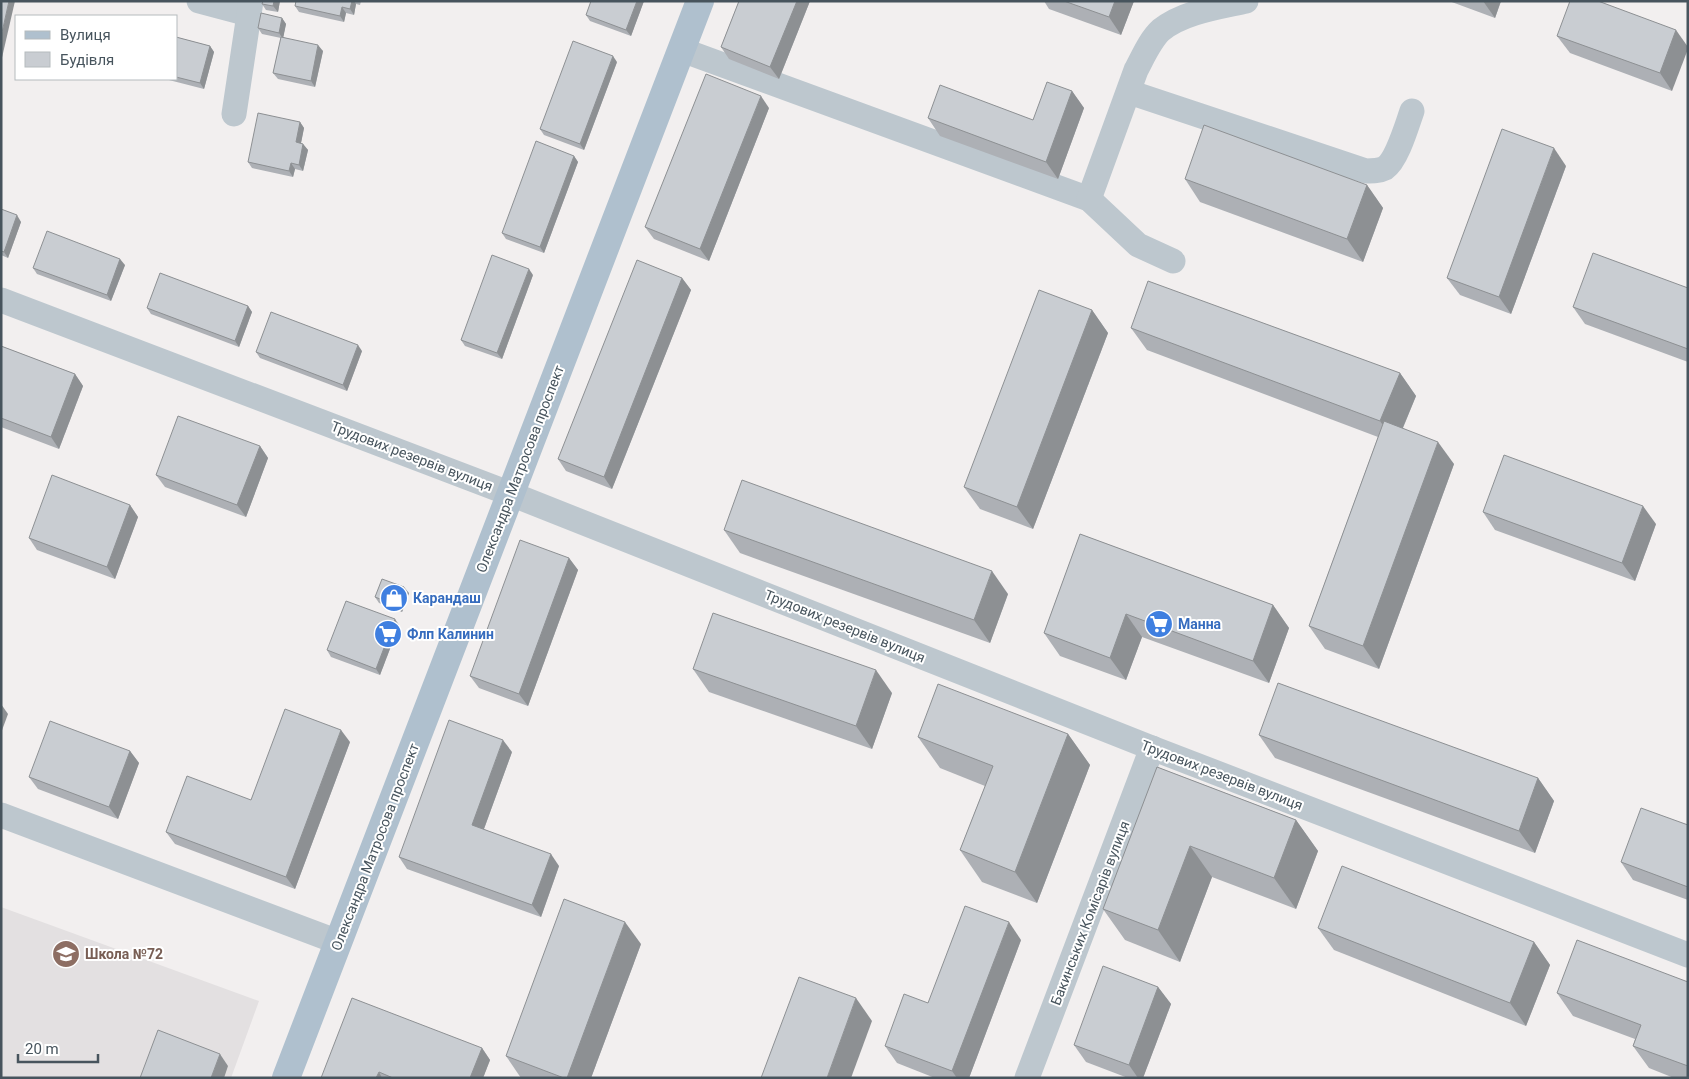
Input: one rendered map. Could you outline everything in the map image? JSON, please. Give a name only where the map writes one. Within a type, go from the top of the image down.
[{"type":"main road","name":"Олександра Матросова проспект","points":[[286,1078],[700,1]]},
{"type":"street","points":[[199,1],[249,8],[234,114]]},
{"type":"street","points":[[1089,199],[1146,50],[1160,31],[1177,20],[1246,1]]},
{"type":"street","points":[[682,50],[1089,199],[1138,245],[1173,262]]},
{"type":"street","points":[[1129,92],[1366,171],[1378,171],[1387,167],[1394,158],[1412,111]]},
{"type":"street","name":"Трудових резервів вулиця","points":[[1,300],[511,494],[1152,748],[1688,955]]},
{"type":"street","name":"Бакинських Комісарів вулиця","points":[[1027,1078],[1152,748]]},
{"type":"street","points":[[1,816],[338,942]]},
{"type":"shaded area","name":"Школа №72","points":[[1,907],[259,1001],[231,1078],[1,1078]]},
{"type":"building","points":[[1,1],[9,1],[1,37]]},
{"type":"building","points":[[263,1],[274,1],[273,6],[262,4]]},
{"type":"building","points":[[296,1],[352,1],[350,9],[342,7],[340,16],[295,6]]},
{"type":"building","points":[[591,1],[637,1],[626,30],[586,15]]},
{"type":"building","points":[[739,1],[797,1],[770,67],[721,47]]},
{"type":"building","points":[[1064,1],[1115,1],[1109,17]]},
{"type":"building","points":[[1570,1],[1598,1],[1676,30],[1660,73],[1557,36]]},
{"type":"building","points":[[261,13],[282,18],[279,33],[258,28]]},
{"type":"building","points":[[281,37],[318,45],[311,81],[273,73]]},
{"type":"building","points":[[178,38],[210,46],[200,83],[178,78]]},
{"type":"building","points":[[573,41],[613,56],[580,144],[540,129]]},
{"type":"building","points":[[706,74],[761,96],[700,249],[645,227]]},
{"type":"building","points":[[1047,82],[1072,91],[1046,162],[928,118],[940,85],[1033,120]]},
{"type":"building","points":[[258,113],[300,122],[296,142],[303,144],[299,165],[291,163],[289,171],[248,162]]},
{"type":"building","points":[[1204,125],[1367,185],[1347,239],[1185,179]]},
{"type":"building","points":[[1502,129],[1554,148],[1499,297],[1447,278]]},
{"type":"building","points":[[536,141],[574,156],[540,247],[502,233]]},
{"type":"building","points":[[1,209],[17,215],[4,252],[1,251]]},
{"type":"building","points":[[47,231],[120,259],[107,295],[33,268]]},
{"type":"building","points":[[1593,253],[1688,288],[1688,349],[1573,307]]},
{"type":"building","points":[[492,255],[529,269],[497,353],[461,340]]},
{"type":"building","points":[[637,260],[682,278],[604,477],[558,459]]},
{"type":"building","points":[[160,273],[248,306],[235,341],[147,308]]},
{"type":"building","points":[[1148,281],[1400,373],[1380,421],[1131,328]]},
{"type":"building","points":[[1039,290],[1092,310],[1017,507],[964,487]]},
{"type":"building","points":[[271,312],[358,345],[343,385],[256,352]]},
{"type":"building","points":[[1,346],[75,374],[51,437],[1,418]]},
{"type":"building","points":[[178,416],[260,446],[237,505],[156,475]]},
{"type":"building","points":[[1384,421],[1438,442],[1363,646],[1309,626]]},
{"type":"building","points":[[1504,455],[1643,506],[1622,563],[1483,512]]},
{"type":"building","points":[[52,475],[130,505],[107,567],[29,538]]},
{"type":"building","points":[[742,480],[992,571],[974,620],[724,530]]},
{"type":"building","points":[[1080,534],[1273,605],[1253,661],[1126,614],[1110,658],[1044,633]]},
{"type":"building","points":[[520,540],[569,558],[519,694],[470,676]]},
{"type":"building","points":[[382,579],[404,587],[398,606],[375,597]]},
{"type":"building","points":[[346,601],[395,619],[376,669],[327,650]]},
{"type":"building","points":[[713,613],[876,670],[856,726],[693,669]]},
{"type":"building","points":[[1278,683],[1538,778],[1519,831],[1259,735]]},
{"type":"building","points":[[938,684],[1068,734],[1015,872],[960,850],[993,766],[918,737]]},
{"type":"building","points":[[285,709],[341,730],[286,877],[166,832],[187,776],[251,800]]},
{"type":"building","points":[[449,720],[503,740],[472,825],[551,854],[532,905],[399,857]]},
{"type":"building","points":[[50,721],[130,751],[109,807],[29,777]]},
{"type":"building","points":[[1157,767],[1296,820],[1274,878],[1190,846],[1158,930],[1103,909]]},
{"type":"building","points":[[1641,808],[1688,825],[1688,887],[1621,862]]},
{"type":"building","points":[[1342,866],[1534,942],[1510,1003],[1318,928]]},
{"type":"building","points":[[564,899],[625,922],[567,1078],[506,1056]]},
{"type":"building","points":[[965,906],[1009,922],[952,1071],[885,1046],[904,994],[928,1003]]},
{"type":"building","points":[[1577,940],[1688,982],[1688,1066],[1633,1046],[1641,1025],[1557,993]]},
{"type":"building","points":[[1103,966],[1158,987],[1129,1065],[1074,1045]]},
{"type":"building","points":[[799,977],[856,998],[827,1078],[761,1078]]},
{"type":"building","points":[[352,998],[482,1048],[470,1078],[393,1078],[379,1072],[376,1078],[321,1078]]},
{"type":"building","points":[[158,1030],[220,1054],[211,1078],[140,1078]]},
{"type":"place","name":"Карандаш","points":[[394,598]]},
{"type":"place","name":"Манна","points":[[1159,624]]},
{"type":"place","name":"Флп Калинин","points":[[388,634]]},
{"type":"place","name":"Школа №72","points":[[66,954]]}]
